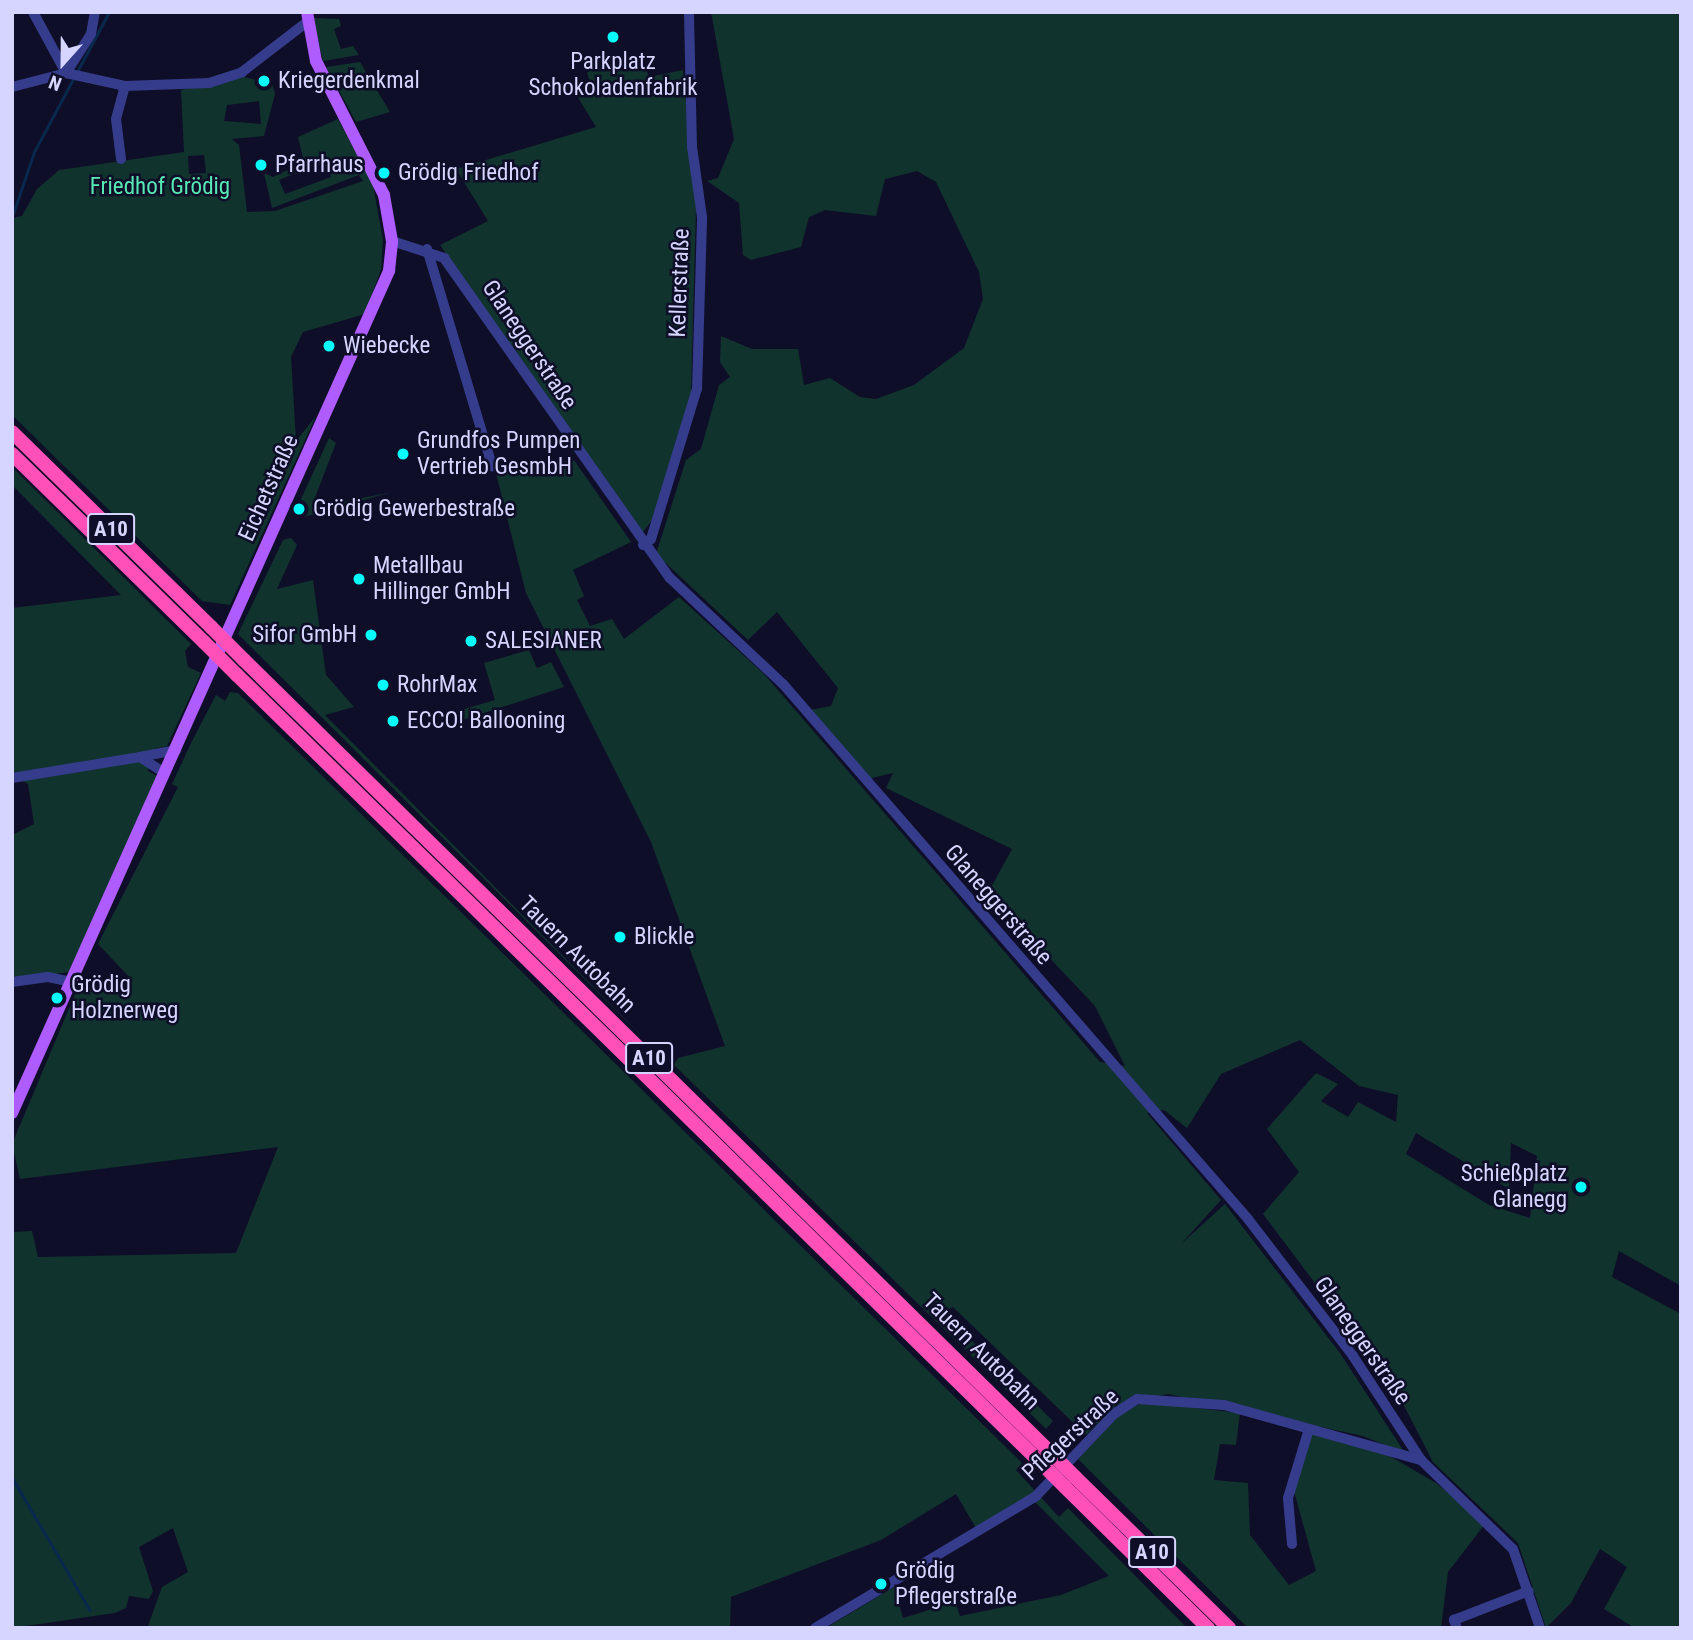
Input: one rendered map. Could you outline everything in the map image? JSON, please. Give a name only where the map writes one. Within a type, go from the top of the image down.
[{"type":"highway","name":"Tauern Autobahn","points":[[12,432],[1049,1462]]},
{"type":"highway","name":"Tauern Autobahn","points":[[12,454],[1049,1462],[1229,1628]]},
{"type":"highway","name":"Tauern Autobahn","points":[[1070,1482],[1208,1628]]},
{"type":"main road","points":[[307,17],[316,61],[378,178],[392,241]]},
{"type":"main road","name":"Eichetstraße","points":[[12,1113],[380,296],[392,241]]},
{"type":"street","points":[[33,12],[72,73]]},
{"type":"street","points":[[72,73],[91,34],[95,12]]},
{"type":"street","name":"Kellerstraße","points":[[643,545],[651,539],[697,389],[702,217],[692,147],[689,12]]},
{"type":"street","points":[[12,87],[72,73],[125,86],[226,78],[307,17]]},
{"type":"street","points":[[121,159],[116,119],[125,86]]},
{"type":"street","name":"Glaneggerstraße","points":[[392,241],[428,249],[452,267],[643,545],[783,684],[1248,1219],[1353,1356],[1421,1460],[1506,1539],[1529,1591],[1540,1628]]},
{"type":"street","points":[[428,249],[492,466]]},
{"type":"street","points":[[12,778],[176,750]]},
{"type":"street","points":[[140,757],[165,773]]},
{"type":"street","points":[[12,982],[48,976],[72,982]]},
{"type":"street","name":"Pflegerstraße","points":[[815,1628],[1036,1496],[1114,1413],[1137,1399],[1194,1400],[1421,1460]]},
{"type":"street","points":[[1292,1544],[1288,1499],[1309,1429]]},
{"type":"street","points":[[1457,1628],[1454,1620],[1529,1591]]},
{"type":"green space","points":[[711,12],[1681,12],[1681,1286],[1619,1251],[1612,1277],[1681,1314],[1681,1628],[1635,1628],[1604,1609],[1627,1567],[1600,1549],[1571,1603],[1546,1628],[1518,1543],[1433,1462],[1397,1392],[1263,1214],[1299,1172],[1267,1129],[1316,1073],[1338,1084],[1321,1101],[1348,1117],[1358,1102],[1396,1122],[1398,1095],[1359,1086],[1300,1040],[1221,1074],[1187,1128],[1164,1110],[1147,1113],[1221,1200],[1181,1244],[1225,1204],[1340,1353],[1405,1453],[1363,1436],[1168,1394],[1116,1406],[1086,1435],[953,1307],[943,1312],[1053,1421],[1046,1429],[674,1065],[678,1058],[725,1046],[651,842],[526,593],[495,469],[574,460],[631,542],[573,570],[584,596],[577,600],[590,626],[612,619],[624,639],[679,597],[764,674],[1100,1062],[1125,1066],[1095,1006],[988,893],[1012,849],[886,788],[893,773],[868,779],[810,710],[831,706],[838,688],[777,612],[748,640],[656,554],[686,460],[701,449],[719,385],[730,377],[720,362],[721,336],[752,349],[798,349],[804,385],[830,378],[860,397],[876,399],[914,385],[964,348],[983,299],[979,272],[936,182],[917,171],[885,179],[876,216],[825,210],[809,217],[801,247],[751,260],[743,255],[739,203],[707,181],[718,178],[734,139]],"holes":[[[1416,1133],[1509,1189],[1511,1143],[1537,1156],[1530,1218],[1489,1205],[1406,1154]]]},
{"type":"green space","points":[[313,18],[339,19],[341,26],[334,29],[341,49],[353,46],[359,55],[323,61]]},
{"type":"green space","points":[[629,59],[644,64],[649,77],[683,70],[696,209],[691,394],[653,519],[643,532],[440,245],[488,221],[456,169],[596,127],[574,91],[591,86],[587,72]]},
{"type":"green space","points":[[360,62],[390,112],[356,122],[326,67]]},
{"type":"green space","name":"Friedhof Grödig","points":[[244,77],[272,84],[275,94],[264,136],[232,139],[239,145],[247,212],[275,211],[363,181],[359,175],[272,208],[264,173],[273,177],[304,162],[298,137],[338,119],[373,185],[383,240],[381,269],[365,314],[303,332],[291,357],[296,441],[316,416],[230,605],[202,601],[12,415],[12,218],[22,216],[37,189],[59,170],[184,152],[181,90]],"holes":[[[259,101],[261,124],[224,121],[227,105]],[[204,155],[206,173],[189,174],[188,156]],[[325,161],[331,177],[285,194],[279,180]]]},
{"type":"green space","points":[[329,438],[336,443],[314,500],[317,507],[392,492],[304,517],[296,510]]},
{"type":"green space","points":[[12,467],[191,644],[185,651],[188,667],[201,673],[167,746],[154,749],[148,771],[157,776],[69,972],[12,980],[12,835],[34,824],[28,784],[12,775],[12,608],[121,595],[12,485]]},
{"type":"green space","points":[[291,538],[297,545],[277,589],[313,580],[326,675],[354,707],[325,715],[645,1039],[238,634],[283,540]]},
{"type":"green space","points":[[529,650],[537,668],[551,662],[564,687],[456,722],[454,712],[495,700],[484,663]]},
{"type":"green space","points":[[230,692],[238,693],[1022,1463],[1016,1470],[1059,1517],[1068,1508],[1187,1628],[826,1628],[894,1587],[903,1618],[955,1602],[960,1616],[1061,1595],[1109,1576],[1029,1496],[976,1528],[956,1494],[881,1540],[731,1597],[730,1628],[148,1626],[162,1587],[188,1572],[173,1528],[139,1547],[153,1591],[149,1599],[129,1596],[126,1608],[115,1613],[12,1628],[12,1232],[32,1231],[38,1257],[236,1253],[278,1147],[20,1179],[12,1144],[76,992],[133,981],[98,944],[178,787],[172,784],[216,695],[225,701]]},
{"type":"green space","points":[[1143,1402],[1240,1413],[1236,1445],[1220,1444],[1214,1480],[1248,1483],[1250,1535],[1289,1585],[1316,1571],[1294,1491],[1311,1433],[1381,1451],[1436,1483],[1485,1524],[1448,1572],[1441,1628],[1248,1628],[1078,1459],[1118,1416]]},
{"type":"waterway","points":[[12,217],[34,152],[109,12]]},
{"type":"waterway","points":[[12,1477],[90,1610]]},
{"type":"place","name":"Parkplatz Schokoladenfabrik","points":[[613,37]]},
{"type":"place","name":"Kriegerdenkmal","points":[[264,81]]},
{"type":"place","name":"Pfarrhaus","points":[[261,165]]},
{"type":"place","name":"Grödig Friedhof","points":[[384,173]]},
{"type":"place","name":"Wiebecke","points":[[329,346]]},
{"type":"place","name":"Grundfos Pumpen Vertrieb GesmbH","points":[[403,454]]},
{"type":"place","name":"Grödig Gewerbestraße","points":[[299,509]]},
{"type":"place","name":"Metallbau Hillinger GmbH","points":[[359,579]]},
{"type":"place","name":"Sifor GmbH","points":[[371,635]]},
{"type":"place","name":"SALESIANER","points":[[471,641]]},
{"type":"place","name":"RohrMax","points":[[383,685]]},
{"type":"place","name":"ECCO! Ballooning","points":[[393,721]]},
{"type":"place","name":"Blickle","points":[[620,937]]},
{"type":"place","name":"Grödig Holznerweg","points":[[57,998]]},
{"type":"place","name":"Schießplatz Glanegg","points":[[1581,1187]]},
{"type":"place","name":"Grödig Pflegerstraße","points":[[881,1584]]}]
